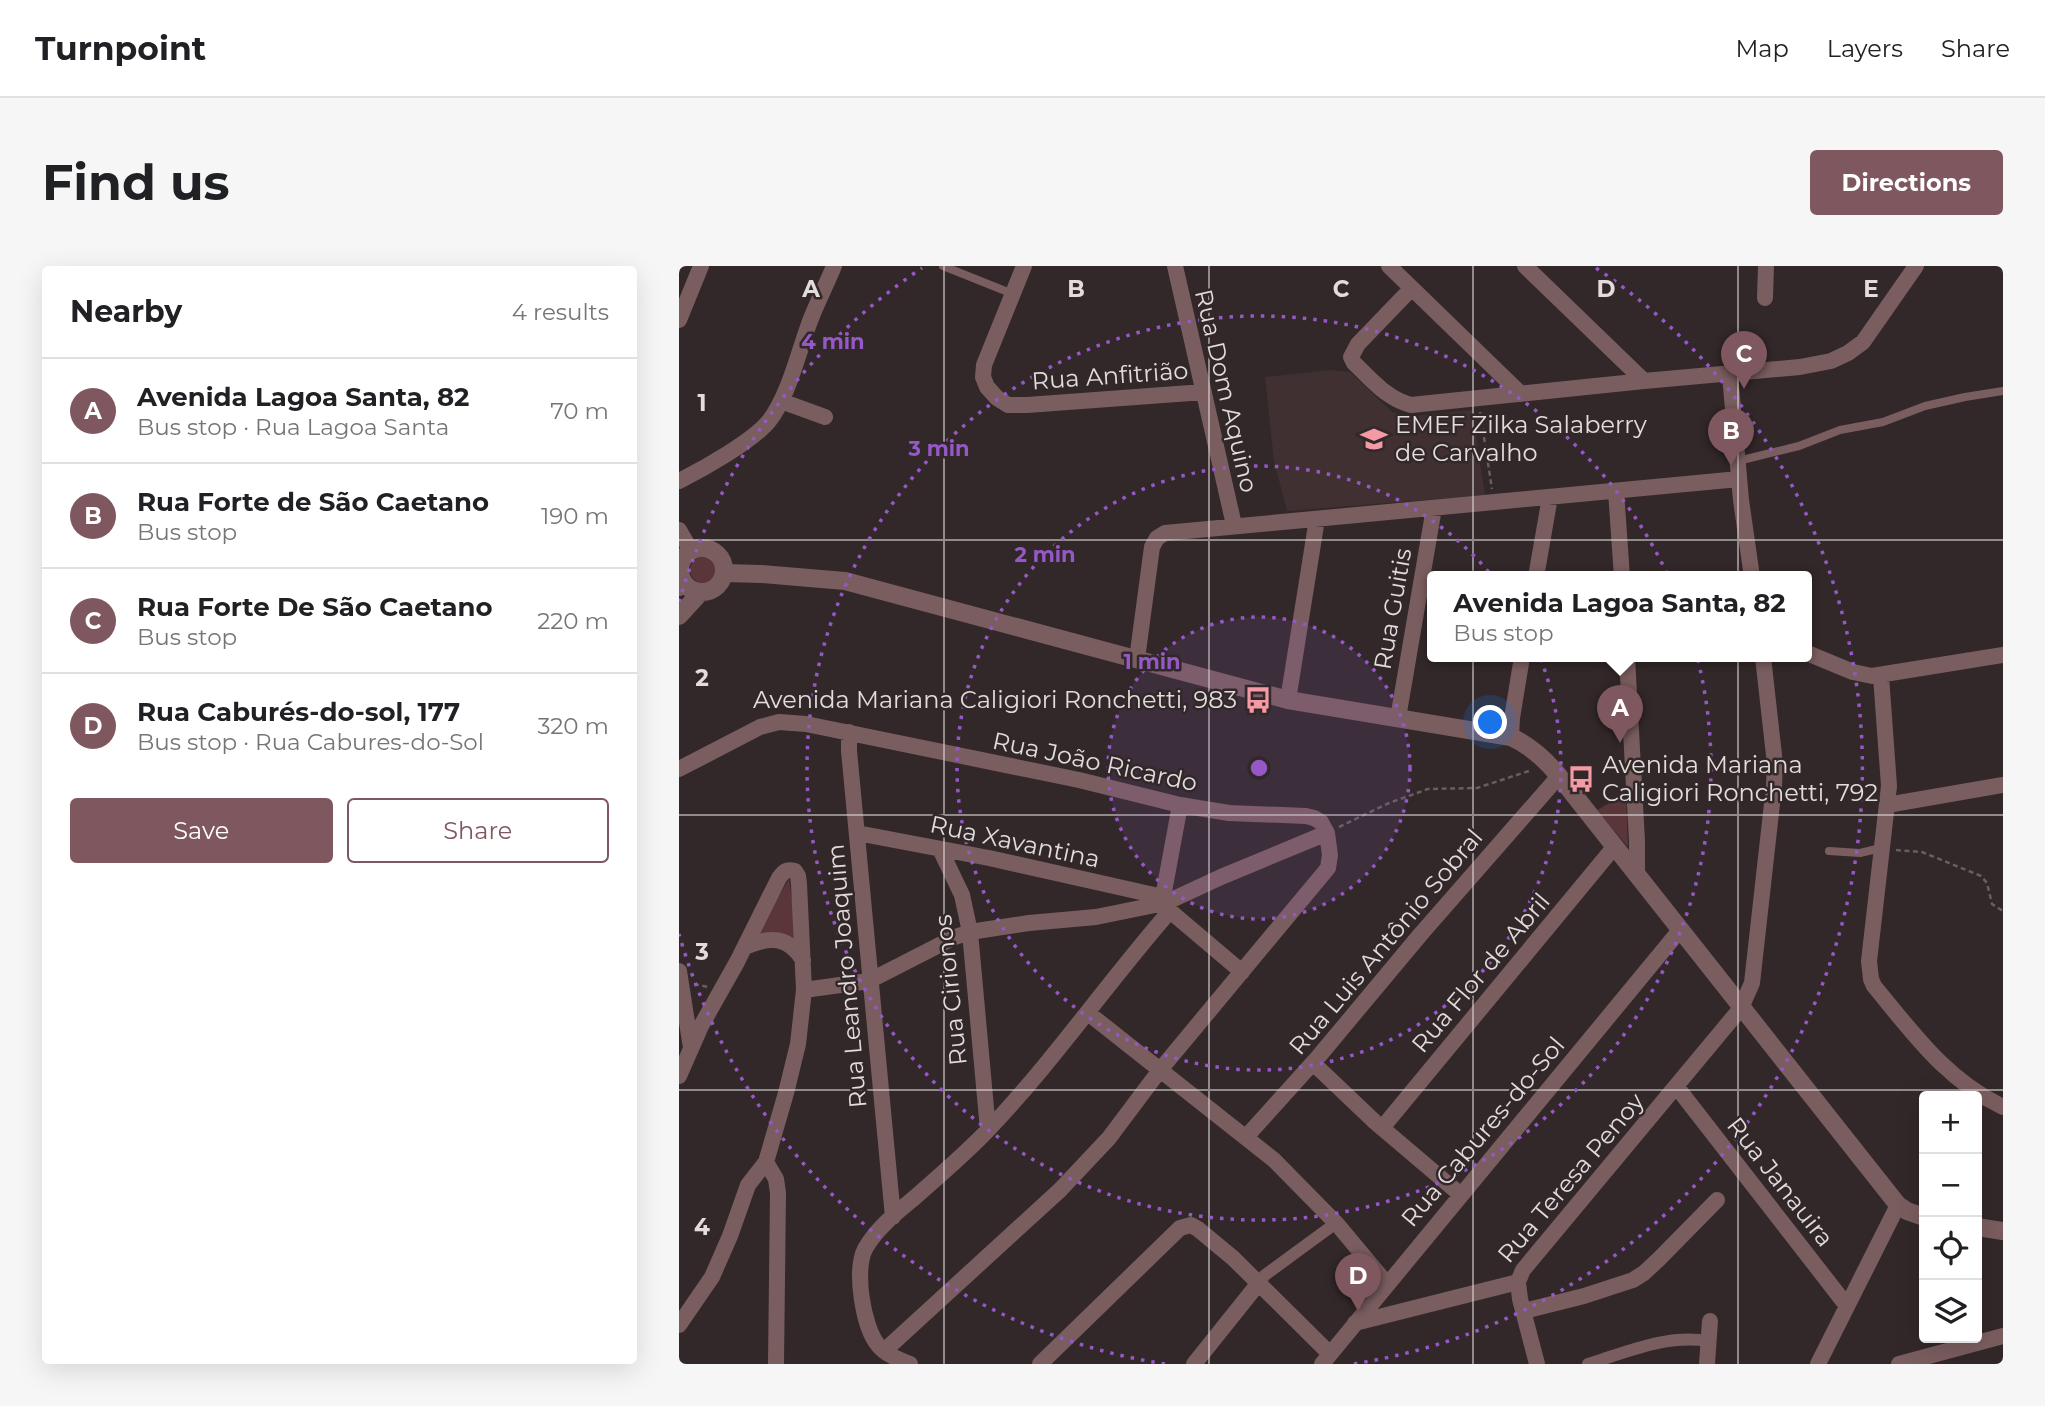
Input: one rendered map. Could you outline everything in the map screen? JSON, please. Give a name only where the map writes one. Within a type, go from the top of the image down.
[{"type":"street","points":[[679,320],[701,266]]},
{"type":"street","points":[[679,481],[754,435],[769,422],[781,401],[812,316],[834,266]]},
{"type":"street","name":"Rua Anfitrião","points":[[1024,266],[984,365],[986,387],[997,398],[1008,405],[1027,405],[1204,393]]},
{"type":"street","name":"Rua Dom Aquino","points":[[1175,266],[1234,525]]},
{"type":"street","points":[[1389,266],[1521,394]]},
{"type":"street","points":[[1525,266],[1644,381]]},
{"type":"street","points":[[1765,298],[1766,266]]},
{"type":"street","points":[[1411,289],[1353,350],[1351,357],[1386,394],[1411,405],[1730,374],[1831,361],[1863,342],[1916,266]]},
{"type":"street","points":[[1730,374],[1739,479],[1751,571]]},
{"type":"street","points":[[781,401],[825,417]]},
{"type":"street","points":[[1137,659],[1152,547],[1157,538],[1165,533],[1739,479]]},
{"type":"street","points":[[1616,491],[1622,571]]},
{"type":"street","points":[[1537,571],[1550,497]]},
{"type":"street","name":"Rua Guitis","points":[[1398,718],[1434,508]]},
{"type":"street","points":[[1288,700],[1317,519]]},
{"type":"street","points":[[679,530],[691,551]]},
{"type":"street","points":[[679,615],[688,589],[680,571],[681,563],[691,551],[705,548],[712,550],[722,559],[725,573],[722,582],[708,592],[688,589]]},
{"type":"street","points":[[725,573],[845,581],[1288,700],[1511,737],[1531,747],[1554,770],[1615,846],[1898,1205],[1919,1215]]},
{"type":"street","points":[[1812,655],[1853,672],[1881,676],[2003,655]]},
{"type":"street","points":[[1511,737],[1521,662]]},
{"type":"street","points":[[1627,662],[1637,876]]},
{"type":"street","name":"Rua Teresa Penoy","points":[[1355,1323],[1518,1282],[1523,1270],[1741,1008],[1752,983],[1774,795],[1775,764],[1764,662]]},
{"type":"street","points":[[1881,676],[1889,772],[1869,961],[1871,979],[1931,1055],[1950,1074],[2003,1107]]},
{"type":"street","name":"Rua João Ricardo","points":[[679,769],[760,727],[779,722],[849,732],[1116,788],[1181,805],[1229,813],[1306,816],[1321,822],[1327,833]]},
{"type":"street","name":"Rua Leandro Joaquim","points":[[849,732],[869,981],[893,1217]]},
{"type":"street","name":"Rua Luis Antônio Sobral","points":[[1246,1137],[1313,1063],[1457,892],[1554,770]]},
{"type":"street","points":[[1887,805],[2003,785]]},
{"type":"street","points":[[910,1364],[884,1352],[875,1342],[861,1293],[860,1264],[864,1251],[893,1217],[988,1130],[1088,1013],[1166,904],[1181,805]]},
{"type":"street","name":"Rua Xavantina","points":[[857,833],[940,849],[1166,904],[1242,972]]},
{"type":"street","points":[[804,990],[869,981],[970,932],[1096,917],[1166,904],[1221,877],[1327,833],[1330,855],[1328,868],[1160,1070],[1109,1138],[1060,1191],[884,1352]]},
{"type":"street","name":"Rua Flor de Abril","points":[[1382,1128],[1615,846]]},
{"type":"street","name":"Rua Cirionos","points":[[940,849],[962,895],[970,932],[988,1130]]},
{"type":"street","points":[[679,1076],[779,878],[783,871],[795,871],[798,876],[804,990],[793,1065],[766,1162],[748,1185],[712,1277],[679,1325]]},
{"type":"street","name":"Rua Cabures-do-Sol","points":[[1326,1359],[1680,930]]},
{"type":"street","points":[[745,947],[758,941],[775,939],[796,949],[803,960]]},
{"type":"street","points":[[680,977],[691,1048]]},
{"type":"street","points":[[1088,1013],[1246,1137],[1297,1182],[1336,1223],[1387,1284]]},
{"type":"street","points":[[1313,1063],[1382,1128],[1461,1195]]},
{"type":"street","name":"Rua Janauira","points":[[1676,1087],[1847,1306]]},
{"type":"street","points":[[766,1162],[776,1179],[779,1193],[776,1364]]},
{"type":"street","points":[[1524,1311],[1633,1280],[1661,1258],[1717,1200]]},
{"type":"street","points":[[1818,1364],[1898,1205]]},
{"type":"street","points":[[1194,1364],[1265,1275],[1336,1223]]},
{"type":"street","points":[[1040,1364],[1179,1228],[1191,1225],[1233,1258],[1326,1359]]},
{"type":"street","points":[[1982,1228],[2003,1231]]},
{"type":"street","points":[[1518,1282],[1538,1364]]},
{"type":"street","points":[[1707,1364],[1710,1321]]},
{"type":"street","points":[[1899,1364],[2003,1336]]},
{"type":"street","points":[[1588,1364],[1669,1340],[1708,1341]]},
{"type":"lane","points":[[943,266],[1013,293]]},
{"type":"lane","points":[[1738,461],[1799,446],[1840,430],[1883,422],[1962,397],[2003,391]]},
{"type":"lane","points":[[1829,851],[1860,853],[1881,848]]},
{"type":"path","points":[[1478,399],[1494,502]]},
{"type":"path","points":[[1327,833],[1389,803],[1428,789],[1477,788],[1554,770]]},
{"type":"path","points":[[1881,848],[1922,852],[1981,876],[1987,883],[1992,904],[2003,911]]},
{"type":"path","points":[[680,977],[721,990]]},
{"type":"shaded area","name":"EMEF Zilka Salaberry de Carvalho","points":[[1330,370],[1350,372],[1392,412],[1412,416],[1472,410],[1485,495],[1287,511],[1274,461],[1265,377]]},
{"type":"shaded area","points":[[703,557],[712,561],[716,570],[712,579],[703,583],[694,579],[690,570],[694,561]]},
{"type":"shaded area","points":[[1626,794],[1628,847],[1597,810]]},
{"type":"shaded area","points":[[789,879],[799,947],[753,940]]},
{"type":"place","name":"Rua Forte De São Caetano","points":[[1744,389]]},
{"type":"place","name":"EMEF Zilka Salaberry de Carvalho","points":[[1374,439]]},
{"type":"place","name":"Rua Forte de São Caetano","points":[[1731,466]]},
{"type":"place","name":"Avenida Mariana Caligiori Ronchetti, 983","points":[[1258,700]]},
{"type":"place","name":"Avenida Lagoa Santa, 82","points":[[1620,743]]},
{"type":"place","name":"Avenida Mariana Caligiori Ronchetti, 792","points":[[1581,779]]},
{"type":"place","name":"Rua Caburés-do-sol, 177","points":[[1358,1311]]}]
